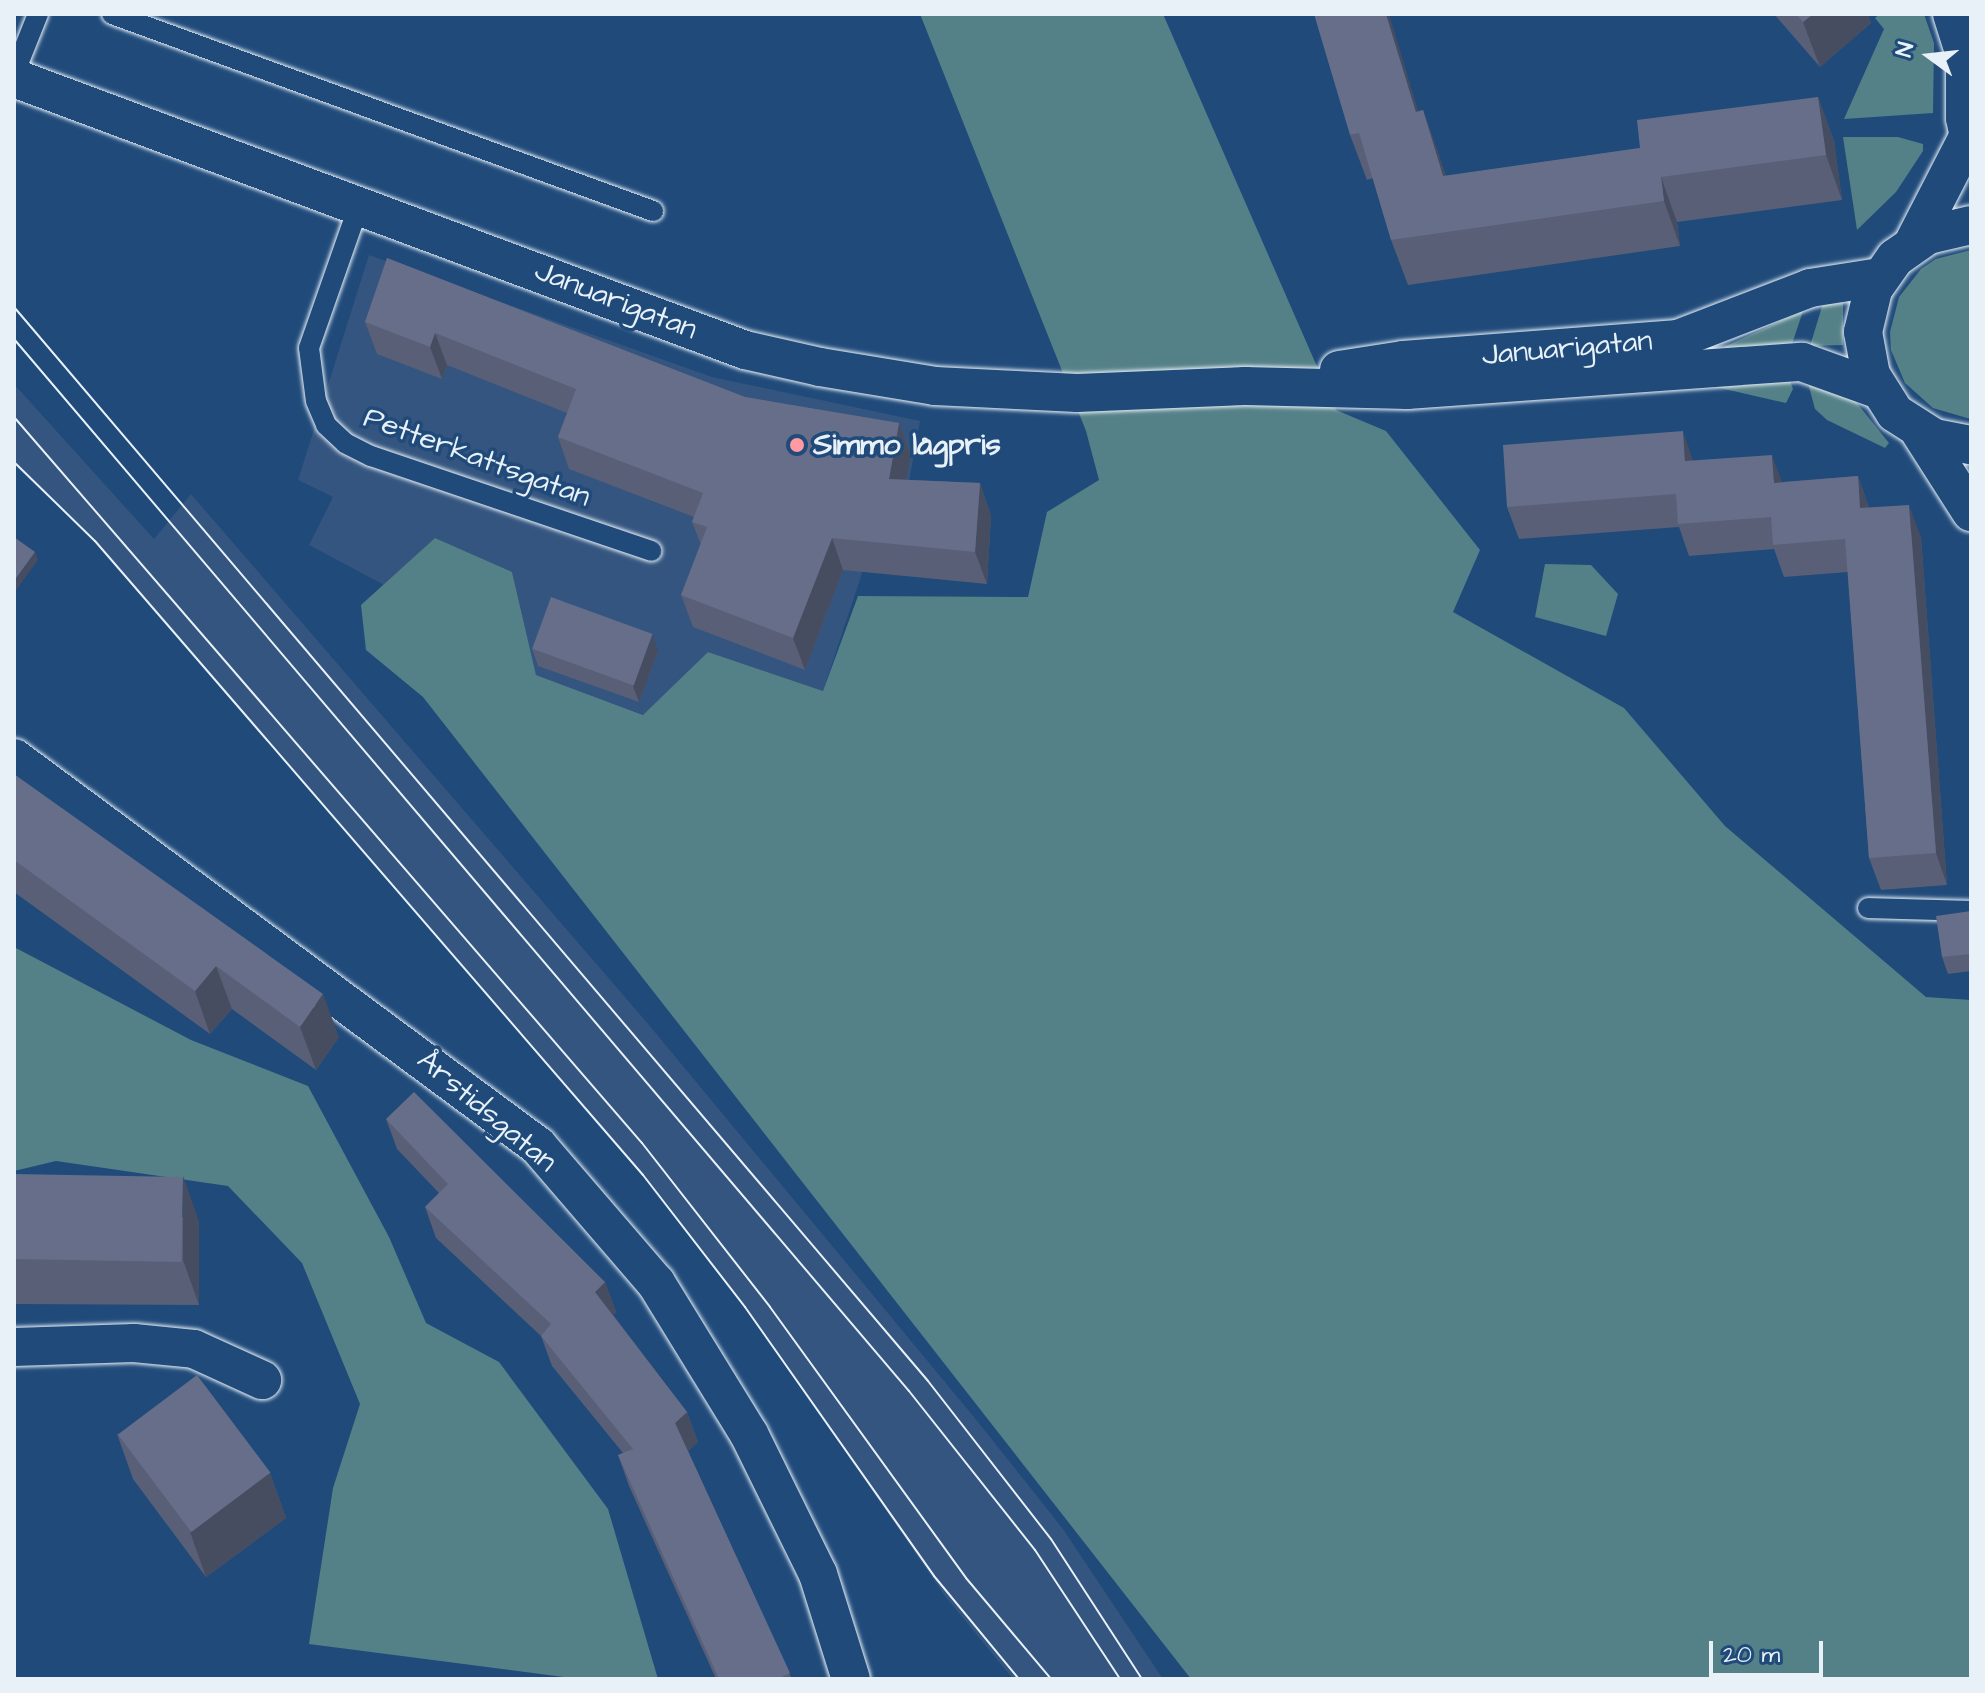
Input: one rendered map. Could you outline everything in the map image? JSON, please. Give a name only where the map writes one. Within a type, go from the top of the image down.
[{"type":"street","points":[[1952,14],[1968,55],[1969,142],[1914,242],[1880,277],[1863,332],[1877,389],[1895,413],[1920,432],[1971,512]]},
{"type":"street","name":"Januarigatan","points":[[14,76],[745,350],[820,367],[935,386],[1063,392],[1245,386],[1407,390],[1802,362],[1877,389]]},
{"type":"street","points":[[1914,242],[1942,230],[1971,225]]},
{"type":"street","name":"Januarigatan","points":[[1245,386],[1403,360],[1678,339],[1810,288],[1880,277]]},
{"type":"street","points":[[1920,432],[1971,445]]},
{"type":"street","name":"Årstidsgatan","points":[[14,758],[538,1146],[656,1283],[749,1434],[818,1574],[851,1679]]},
{"type":"street","points":[[14,1347],[134,1343],[194,1349],[262,1380]]},
{"type":"lane","points":[[14,76],[38,14]]},
{"type":"lane","points":[[112,14],[653,211]]},
{"type":"lane","name":"Petterkattsgatan","points":[[359,205],[309,348],[316,401],[326,425],[345,443],[371,456],[651,551]]},
{"type":"lane","points":[[1868,908],[1971,911]]},
{"type":"shaded area","points":[[369,255],[712,377],[920,421],[903,515],[879,522],[823,691],[708,652],[644,715],[536,675],[512,572],[435,538],[384,585],[309,545],[333,497],[298,480]]},
{"type":"shaded area","points":[[14,384],[154,539],[191,494],[649,1025],[974,1417],[1063,1529],[1163,1679],[1013,1679],[945,1596],[745,1307],[643,1175],[95,541],[14,465]]},
{"type":"green space","points":[[920,14],[1163,14],[1336,410],[1386,431],[1480,550],[1453,612],[1624,708],[1725,826],[1926,997],[1971,1000],[1971,1679],[1191,1679],[423,697],[366,650],[361,605],[435,538],[512,572],[536,675],[643,715],[708,652],[823,691],[858,596],[1028,597],[1047,512],[1099,480],[1086,431]]},
{"type":"green space","points":[[1880,14],[1924,14],[1934,43],[1933,113],[1844,119],[1884,29],[1875,18]]},
{"type":"green space","points":[[1843,137],[1898,137],[1923,144],[1923,151],[1896,192],[1857,230]]},
{"type":"green space","points":[[1971,250],[1971,418],[1967,418],[1933,408],[1905,383],[1891,350],[1890,332],[1899,297],[1921,269],[1936,259]]},
{"type":"green space","points":[[1843,298],[1843,345],[1810,346],[1824,300]]},
{"type":"green space","points":[[1803,311],[1791,347],[1723,350],[1726,346]]},
{"type":"green space","points":[[1788,375],[1793,389],[1786,403],[1716,387]]},
{"type":"green space","points":[[1808,383],[1848,392],[1889,443],[1885,448],[1827,420],[1815,409]]},
{"type":"green space","points":[[1545,564],[1591,565],[1618,594],[1606,636],[1535,617]]},
{"type":"green space","points":[[14,947],[191,1040],[308,1086],[389,1237],[426,1323],[499,1362],[608,1509],[658,1679],[579,1679],[309,1644],[333,1488],[360,1404],[302,1263],[228,1186],[56,1161],[14,1171]]},
{"type":"building","points":[[1314,14],[1386,14],[1416,112],[1423,110],[1443,176],[1640,148],[1637,120],[1818,97],[1826,155],[1661,177],[1664,201],[1391,240],[1359,133],[1350,135]]},
{"type":"building","points":[[1796,14],[1813,14],[1803,22]]},
{"type":"building","points":[[387,258],[745,397],[899,423],[889,479],[980,483],[975,552],[832,538],[793,638],[681,595],[707,527],[692,522],[703,493],[558,437],[576,389],[435,333],[430,347],[365,322]]},
{"type":"building","points":[[1683,431],[1685,461],[1772,455],[1774,483],[1858,476],[1860,508],[1909,505],[1936,853],[1869,858],[1845,539],[1773,545],[1771,517],[1678,524],[1676,494],[1507,507],[1503,445]]},
{"type":"building","points":[[14,537],[35,552],[14,581]]},
{"type":"building","points":[[551,597],[652,634],[634,686],[532,649]]},
{"type":"building","points":[[14,774],[323,994],[300,1027],[216,966],[195,991],[14,860]]},
{"type":"building","points":[[1971,911],[1971,954],[1942,957],[1936,916]]},
{"type":"building","points":[[414,1092],[605,1282],[595,1292],[687,1412],[675,1423],[790,1673],[778,1679],[719,1679],[618,1455],[633,1449],[541,1336],[551,1324],[425,1207],[448,1184],[386,1119]]},
{"type":"building","points":[[14,1174],[183,1177],[181,1262],[14,1259]]},
{"type":"building","points":[[197,1375],[270,1472],[191,1532],[118,1435]]},
{"type":"tram line","points":[[14,307],[928,1381],[1051,1539],[1142,1679]]},
{"type":"tram line","points":[[14,339],[909,1391],[1035,1550],[1120,1679]]},
{"type":"tram line","points":[[14,417],[642,1143],[770,1307],[966,1578],[1051,1679]]},
{"type":"tram line","points":[[14,462],[95,541],[643,1175],[745,1307],[934,1576],[1019,1679]]},
{"type":"place","name":"Simmo lågpris","points":[[797,445]]}]
